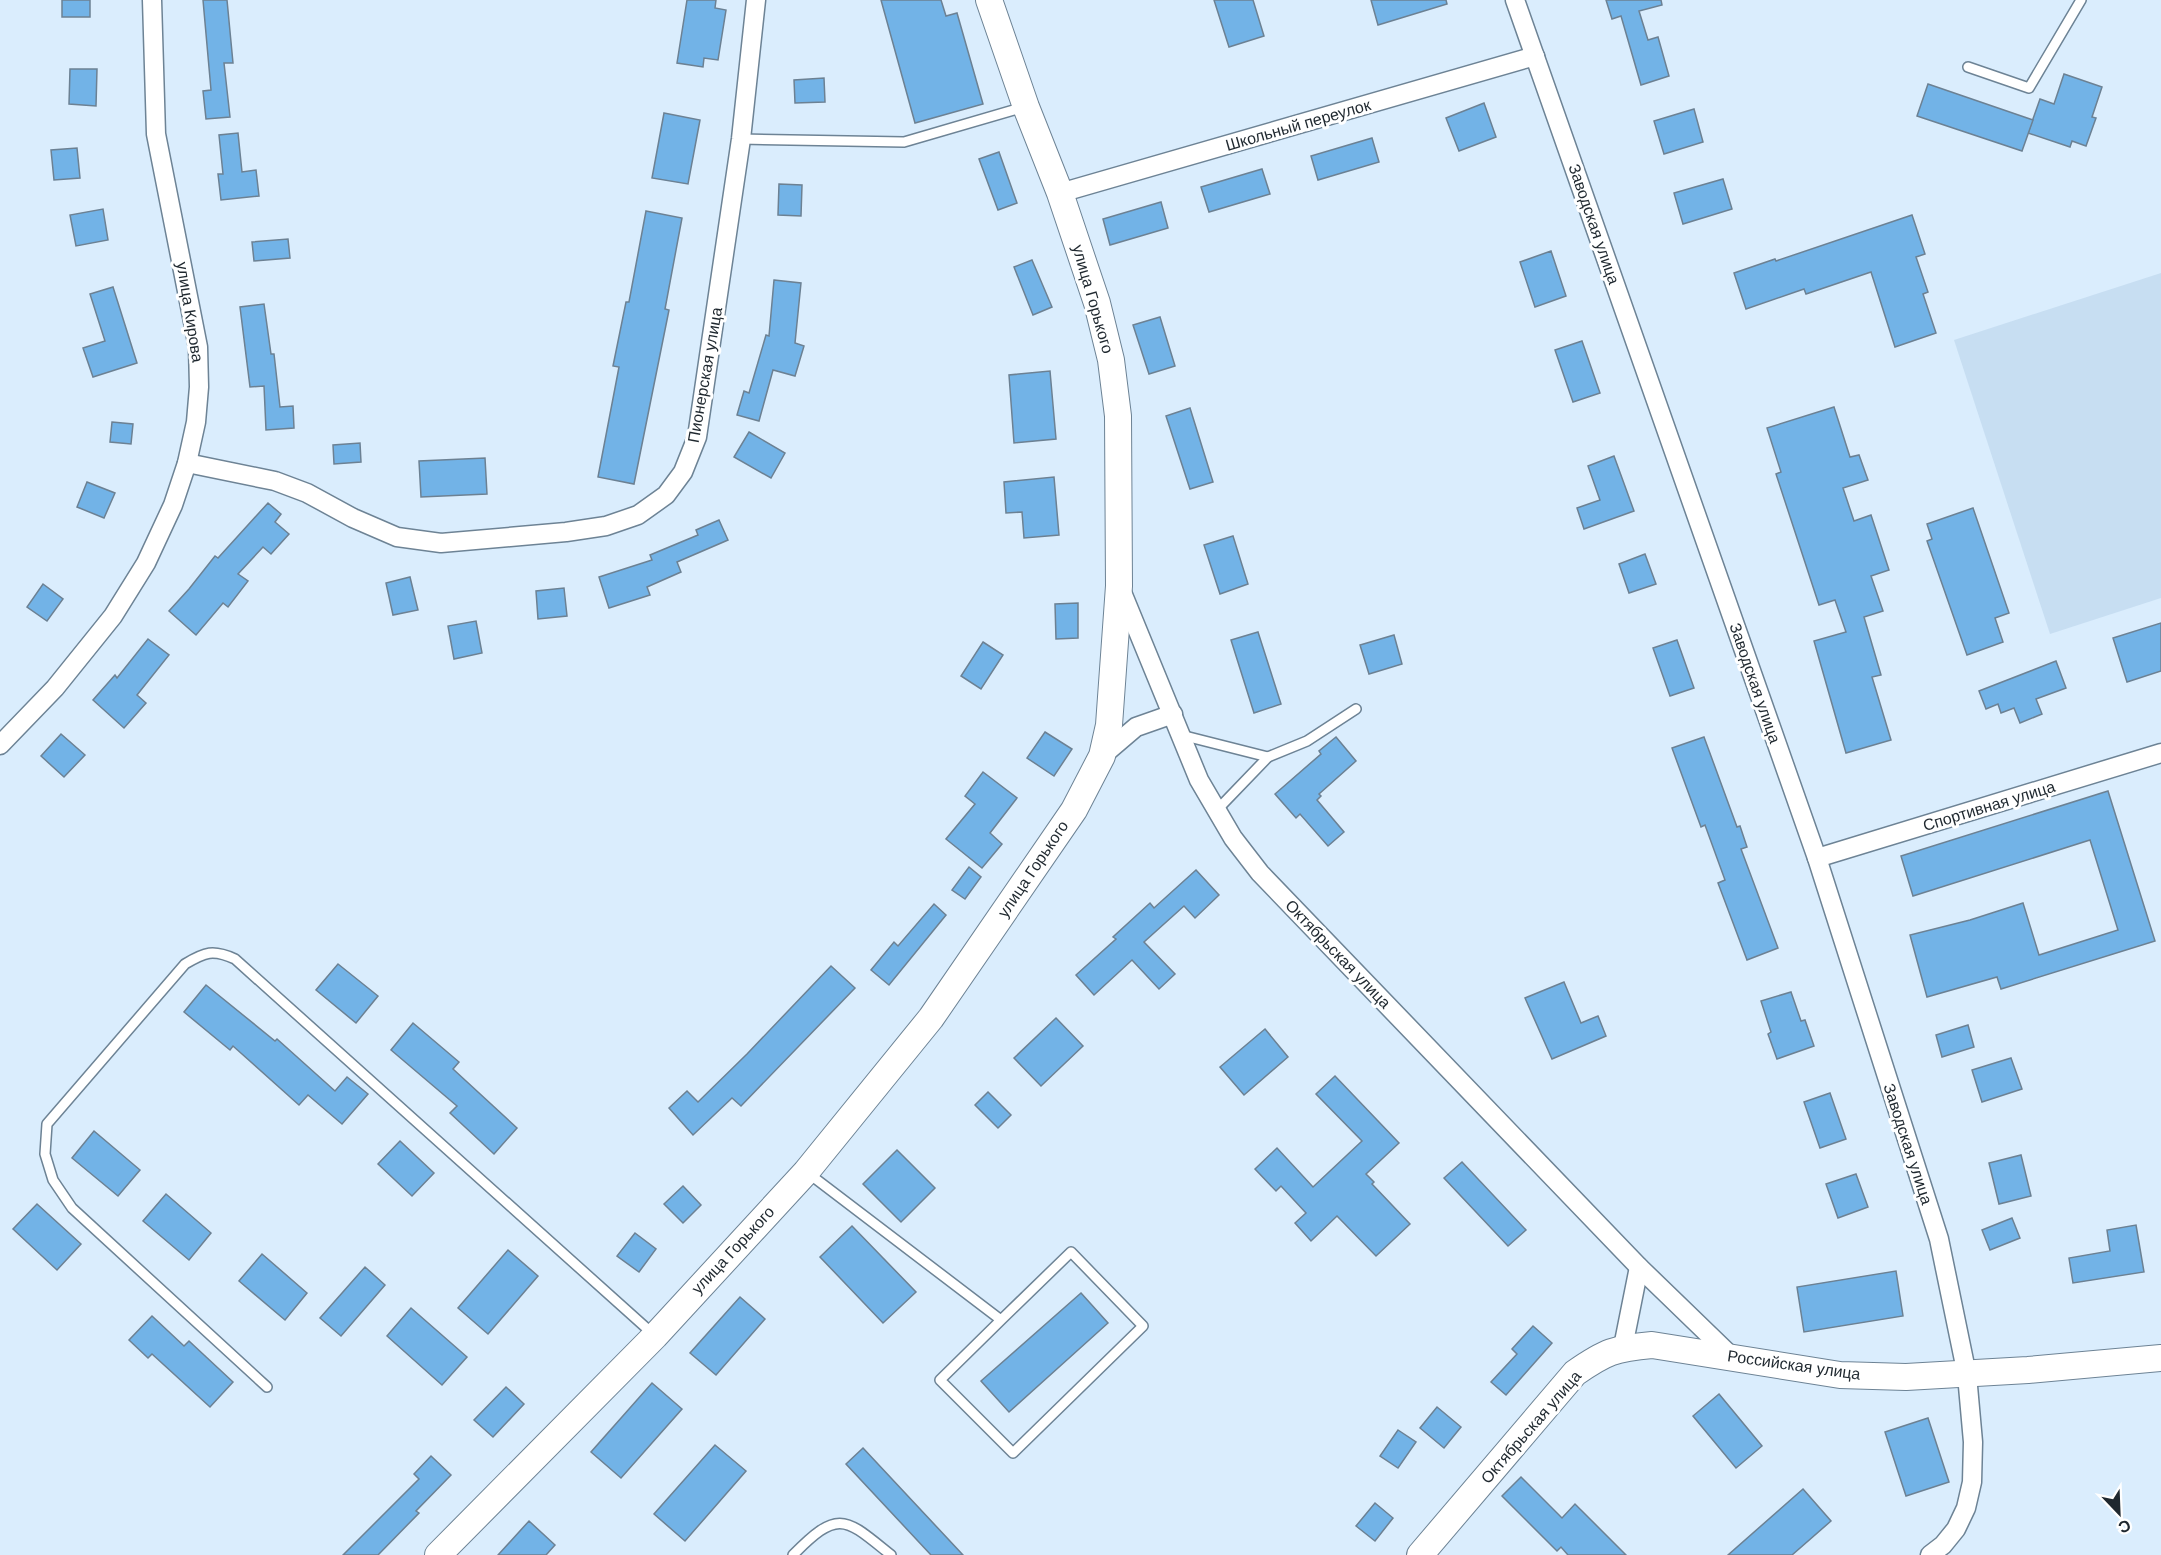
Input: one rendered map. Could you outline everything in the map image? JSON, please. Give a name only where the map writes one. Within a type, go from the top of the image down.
[{"type":"main road","name":"улица Горького","points":[[438,1555],[655,1336],[806,1172],[931,1018],[1074,810],[1102,756],[1109,725],[1119,586],[1118,416],[1111,360],[1097,303],[1060,193],[1026,106],[989,0]]},
{"type":"main road","name":"Российская улица","points":[[1623,1347],[1652,1346],[1840,1374],[1906,1377],[1967,1375],[2161,1358]]},
{"type":"main road","name":"Октябрьская улица","points":[[1420,1555],[1575,1373],[1598,1357],[1623,1347]]},
{"type":"street","name":"улица Кирова","points":[[0,744],[55,688],[113,616],[146,563],[173,505],[187,463],[196,422],[199,387],[198,347],[156,134],[152,0]]},
{"type":"street","name":"Пионерская улица","points":[[187,463],[275,481],[307,493],[353,518],[397,537],[441,543],[566,532],[606,526],[638,515],[666,495],[683,472],[697,437],[741,140],[756,0]]},
{"type":"street","name":"Заводская улица","points":[[1515,0],[1817,858],[1939,1239],[1967,1375]]},
{"type":"street","name":"Школьный переулок","points":[[1060,193],[1535,56]]},
{"type":"street","name":"Октябрьская улица","points":[[1119,586],[1199,780],[1233,838],[1260,873],[1639,1267],[1732,1357]]},
{"type":"street","points":[[1102,756],[1136,727],[1173,714]]},
{"type":"street","name":"Спортивная улица","points":[[1817,858],[2161,753]]},
{"type":"street","points":[[1623,1347],[1639,1267]]},
{"type":"street","points":[[1930,1555],[1943,1545],[1956,1529],[1966,1508],[1972,1482],[1973,1442],[1967,1375]]},
{"type":"lane","points":[[1968,67],[2029,88],[2081,0]]},
{"type":"lane","points":[[741,140],[904,142],[1026,106]]},
{"type":"lane","points":[[1217,810],[1268,757],[1307,741],[1356,709]]},
{"type":"lane","points":[[1180,735],[1268,757]]},
{"type":"lane","points":[[267,1387],[72,1208],[53,1180],[45,1154],[47,1124],[185,964],[201,954],[219,952],[235,959],[655,1336]]},
{"type":"lane","points":[[806,1172],[1001,1320]]},
{"type":"lane","points":[[1071,1252],[1143,1326],[1012,1453],[940,1380],[1001,1320],[1071,1252]]},
{"type":"lane","points":[[793,1555],[821,1529],[838,1523],[855,1526],[891,1555]]},
{"type":"shaded area","points":[[2161,273],[2161,598],[2050,634],[1954,340]]},
{"type":"building","points":[[62,0],[90,0],[90,17],[62,17]]},
{"type":"building","points":[[203,0],[227,0],[233,63],[224,63],[230,117],[206,119],[203,91],[211,90]]},
{"type":"building","points":[[687,0],[716,0],[715,8],[726,10],[718,60],[704,58],[703,67],[677,63]]},
{"type":"building","points":[[881,0],[941,0],[946,16],[957,13],[983,104],[915,123]]},
{"type":"building","points":[[1214,0],[1253,0],[1264,36],[1229,47]]},
{"type":"building","points":[[1371,0],[1446,0],[1447,4],[1378,25]]},
{"type":"building","points":[[1606,0],[1661,0],[1662,5],[1639,11],[1648,40],[1658,37],[1669,76],[1641,85],[1621,16],[1612,19]]},
{"type":"building","points":[[70,69],[97,69],[96,106],[69,104]]},
{"type":"building","points":[[2064,74],[2102,87],[2092,117],[2096,118],[2086,146],[2072,141],[2070,147],[2028,133],[2040,99],[2054,104]]},
{"type":"building","points":[[824,78],[825,102],[795,103],[794,80]]},
{"type":"building","points":[[1928,84],[2033,120],[2022,151],[1917,116]]},
{"type":"building","points":[[1484,103],[1496,137],[1459,151],[1446,118]]},
{"type":"building","points":[[1694,109],[1703,142],[1664,154],[1654,121]]},
{"type":"building","points":[[664,113],[700,120],[688,184],[652,178]]},
{"type":"building","points":[[238,133],[242,172],[256,170],[259,196],[221,200],[218,174],[223,174],[219,135]]},
{"type":"building","points":[[1372,138],[1379,162],[1318,180],[1311,156]]},
{"type":"building","points":[[77,148],[80,178],[54,180],[51,150]]},
{"type":"building","points":[[999,152],[1017,203],[998,210],[979,159]]},
{"type":"building","points":[[1262,169],[1270,194],[1209,212],[1201,187]]},
{"type":"building","points":[[1723,179],[1732,209],[1683,224],[1674,193]]},
{"type":"building","points":[[779,184],[802,185],[801,216],[778,215]]},
{"type":"building","points":[[1161,202],[1168,228],[1110,245],[1103,219]]},
{"type":"building","points":[[103,209],[108,240],[76,246],[70,215]]},
{"type":"building","points":[[646,211],[682,218],[665,309],[669,310],[634,484],[598,477],[619,367],[613,366],[626,302],[629,302]]},
{"type":"building","points":[[1912,215],[1925,254],[1916,257],[1928,292],[1923,294],[1936,333],[1895,347],[1871,272],[1806,294],[1804,289],[1746,309],[1734,273]]},
{"type":"building","points":[[288,239],[290,258],[254,261],[252,242]]},
{"type":"building","points":[[1551,251],[1566,296],[1535,307],[1520,262]]},
{"type":"building","points":[[1032,260],[1052,307],[1033,315],[1014,267]]},
{"type":"building","points":[[774,280],[801,283],[795,343],[804,346],[795,376],[773,370],[759,421],[737,415],[744,391],[749,393],[766,335],[769,336]]},
{"type":"building","points":[[113,287],[137,363],[93,377],[83,348],[105,341],[90,294]]},
{"type":"building","points":[[264,304],[271,354],[274,354],[280,407],[293,406],[294,428],[266,430],[264,386],[250,387],[240,307]]},
{"type":"building","points":[[1160,317],[1175,366],[1149,374],[1133,325]]},
{"type":"building","points":[[1582,341],[1600,393],[1573,402],[1555,350]]},
{"type":"building","points":[[1050,371],[1056,439],[1014,443],[1009,375]]},
{"type":"building","points":[[1834,407],[1850,457],[1859,455],[1868,480],[1843,488],[1854,521],[1871,515],[1889,570],[1871,576],[1883,611],[1864,617],[1881,675],[1872,677],[1891,740],[1846,753],[1814,641],[1846,632],[1835,600],[1819,605],[1776,474],[1781,472],[1767,428]]},
{"type":"building","points":[[1190,408],[1213,482],[1190,489],[1166,416]]},
{"type":"building","points":[[112,422],[133,424],[131,444],[110,442]]},
{"type":"building","points":[[749,432],[785,453],[771,478],[734,457]]},
{"type":"building","points":[[360,443],[361,462],[334,464],[333,445]]},
{"type":"building","points":[[1614,456],[1634,511],[1584,529],[1577,508],[1600,500],[1588,466]]},
{"type":"building","points":[[485,458],[487,494],[421,497],[419,461]]},
{"type":"building","points":[[1054,477],[1059,535],[1024,538],[1022,512],[1006,513],[1004,482]]},
{"type":"building","points":[[87,482],[115,493],[104,518],[77,507]]},
{"type":"building","points":[[268,503],[281,514],[275,522],[289,534],[271,554],[263,547],[238,574],[248,581],[228,607],[223,603],[196,635],[169,611],[215,556],[218,558]]},
{"type":"building","points":[[1973,508],[2009,613],[1995,618],[2003,642],[1967,655],[1927,541],[1932,539],[1927,524]]},
{"type":"building","points":[[719,520],[728,540],[677,562],[681,572],[647,587],[650,595],[609,608],[599,577],[652,560],[650,555],[698,535],[696,530]]},
{"type":"building","points":[[1233,536],[1248,584],[1220,594],[1204,545]]},
{"type":"building","points":[[1645,554],[1656,584],[1629,593],[1619,564]]},
{"type":"building","points":[[410,577],[418,610],[393,615],[386,583]]},
{"type":"building","points":[[43,584],[63,599],[47,621],[27,607]]},
{"type":"building","points":[[564,588],[567,616],[538,619],[536,591]]},
{"type":"building","points":[[1078,603],[1078,638],[1056,639],[1055,604]]},
{"type":"building","points":[[476,621],[482,653],[454,659],[448,626]]},
{"type":"building","points":[[2161,623],[2161,671],[2127,682],[2113,638]]},
{"type":"building","points":[[1258,632],[1281,704],[1254,713],[1231,640]]},
{"type":"building","points":[[1394,635],[1402,664],[1369,674],[1360,645]]},
{"type":"building","points":[[148,639],[169,655],[137,695],[146,703],[124,728],[93,700],[115,675],[117,678]]},
{"type":"building","points":[[1677,640],[1694,688],[1670,696],[1653,648]]},
{"type":"building","points":[[983,642],[1003,655],[981,689],[961,676]]},
{"type":"building","points":[[2056,661],[2066,688],[2036,699],[2042,714],[2020,723],[2014,708],[2001,713],[1998,704],[1986,709],[1979,691]]},
{"type":"building","points":[[1045,732],[1072,749],[1054,776],[1027,758]]},
{"type":"building","points":[[61,734],[85,755],[64,777],[41,756]]},
{"type":"building","points":[[1336,737],[1356,761],[1319,794],[1321,796],[1317,800],[1344,832],[1328,846],[1300,814],[1296,818],[1275,794],[1321,754],[1319,751]]},
{"type":"building","points":[[1704,737],[1737,827],[1740,826],[1747,847],[1741,849],[1778,948],[1747,960],[1718,883],[1725,880],[1705,825],[1701,827],[1672,748]]},
{"type":"building","points":[[983,772],[1017,798],[990,833],[1002,844],[982,868],[946,839],[975,804],[965,796]]},
{"type":"building","points":[[2108,791],[2155,941],[2001,989],[1997,977],[1927,997],[1910,935],[1970,920],[2023,903],[2039,955],[2118,930],[2090,840],[1913,896],[1901,856]]},
{"type":"building","points":[[969,867],[981,877],[965,899],[952,890]]},
{"type":"building","points":[[1196,870],[1219,895],[1195,918],[1184,906],[1144,942],[1175,974],[1159,989],[1132,960],[1094,995],[1076,975],[1116,939],[1113,937],[1150,903],[1154,908]]},
{"type":"building","points":[[934,904],[946,915],[889,985],[871,970],[894,942],[898,946]]},
{"type":"building","points":[[338,964],[378,996],[356,1023],[316,990]]},
{"type":"building","points":[[831,966],[855,988],[741,1106],[732,1098],[693,1135],[669,1108],[687,1091],[698,1102]]},
{"type":"building","points":[[1564,982],[1581,1023],[1598,1016],[1606,1036],[1552,1059],[1525,998]]},
{"type":"building","points":[[206,985],[275,1041],[277,1039],[335,1091],[347,1077],[368,1094],[342,1124],[308,1095],[299,1105],[233,1046],[230,1050],[184,1012]]},
{"type":"building","points":[[1791,992],[1801,1021],[1805,1020],[1814,1046],[1777,1059],[1768,1034],[1771,1032],[1761,1001]]},
{"type":"building","points":[[1056,1018],[1083,1046],[1041,1086],[1014,1058]]},
{"type":"building","points":[[413,1023],[459,1062],[453,1069],[517,1128],[494,1154],[450,1113],[457,1106],[391,1050]]},
{"type":"building","points":[[1968,1025],[1974,1047],[1942,1057],[1936,1035]]},
{"type":"building","points":[[1265,1029],[1288,1057],[1244,1095],[1220,1067]]},
{"type":"building","points":[[2011,1058],[2022,1089],[1982,1102],[1972,1070]]},
{"type":"building","points":[[1335,1076],[1399,1143],[1366,1174],[1374,1182],[1372,1184],[1410,1224],[1376,1256],[1337,1216],[1311,1241],[1295,1223],[1306,1213],[1281,1186],[1276,1191],[1255,1169],[1277,1148],[1313,1187],[1362,1141],[1316,1094]]},
{"type":"building","points":[[988,1092],[1011,1115],[998,1128],[975,1105]]},
{"type":"building","points":[[1830,1093],[1846,1139],[1820,1148],[1804,1102]]},
{"type":"building","points":[[94,1131],[140,1170],[118,1196],[72,1158]]},
{"type":"building","points":[[400,1141],[434,1173],[412,1196],[378,1164]]},
{"type":"building","points":[[897,1150],[935,1188],[901,1222],[863,1184]]},
{"type":"building","points":[[2021,1155],[2031,1196],[1999,1204],[1989,1163]]},
{"type":"building","points":[[1462,1162],[1526,1230],[1508,1246],[1444,1178]]},
{"type":"building","points":[[1856,1174],[1868,1207],[1838,1218],[1826,1184]]},
{"type":"building","points":[[683,1186],[701,1205],[683,1223],[664,1204]]},
{"type":"building","points":[[166,1194],[211,1233],[189,1260],[143,1221]]},
{"type":"building","points":[[37,1204],[81,1244],[57,1270],[13,1229]]},
{"type":"building","points":[[2012,1218],[2020,1238],[1990,1250],[1982,1230]]},
{"type":"building","points":[[2136,1225],[2144,1272],[2073,1283],[2069,1258],[2110,1251],[2107,1230]]},
{"type":"building","points":[[852,1226],[916,1292],[883,1323],[820,1257]]},
{"type":"building","points":[[635,1233],[656,1249],[639,1272],[617,1256]]},
{"type":"building","points":[[508,1250],[538,1276],[488,1334],[458,1308]]},
{"type":"building","points":[[262,1254],[307,1293],[285,1320],[239,1281]]},
{"type":"building","points":[[365,1267],[385,1285],[341,1336],[320,1318]]},
{"type":"building","points":[[1896,1271],[1903,1316],[1804,1332],[1797,1287]]},
{"type":"building","points":[[1081,1293],[1108,1323],[1009,1412],[981,1381]]},
{"type":"building","points":[[740,1297],[765,1319],[716,1375],[690,1353]]},
{"type":"building","points":[[411,1308],[467,1357],[442,1385],[387,1336]]},
{"type":"building","points":[[152,1316],[184,1346],[189,1341],[233,1382],[210,1407],[152,1354],[148,1358],[129,1340]]},
{"type":"building","points":[[1533,1326],[1552,1343],[1506,1395],[1491,1382],[1517,1354],[1512,1349]]},
{"type":"building","points":[[652,1383],[682,1409],[621,1478],[591,1452]]},
{"type":"building","points":[[506,1387],[524,1404],[493,1437],[474,1420]]},
{"type":"building","points":[[1719,1394],[1762,1446],[1736,1468],[1693,1416]]},
{"type":"building","points":[[1437,1407],[1461,1427],[1444,1448],[1420,1428]]},
{"type":"building","points":[[1928,1418],[1949,1482],[1906,1496],[1885,1432]]},
{"type":"building","points":[[1398,1430],[1416,1442],[1398,1468],[1380,1456]]},
{"type":"building","points":[[715,1445],[746,1471],[685,1541],[654,1514]]},
{"type":"building","points":[[863,1448],[963,1555],[931,1555],[846,1464]]},
{"type":"building","points":[[431,1456],[451,1475],[416,1511],[419,1513],[378,1555],[343,1555],[419,1479],[414,1474]]},
{"type":"building","points":[[1521,1477],[1562,1518],[1575,1504],[1626,1555],[1568,1555],[1561,1547],[1557,1551],[1502,1496]]},
{"type":"building","points":[[1803,1489],[1831,1521],[1792,1555],[1728,1555]]},
{"type":"building","points":[[1375,1503],[1393,1518],[1375,1541],[1356,1526]]},
{"type":"building","points":[[529,1521],[555,1545],[546,1555],[498,1555]]}]
